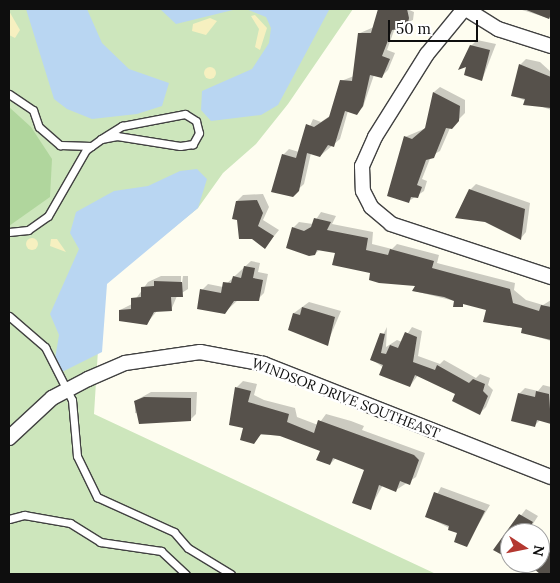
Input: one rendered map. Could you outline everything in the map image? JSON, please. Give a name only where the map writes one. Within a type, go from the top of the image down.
[{"type":"street","points":[[551,46],[498,29],[465,9],[426,54],[375,137],[362,166],[363,191],[371,207],[391,224],[551,278]]},
{"type":"street","name":"WINDSOR DRIVE SOUTHEAST","points":[[9,438],[25,420],[66,390],[125,363],[200,352],[232,356],[292,375],[551,477]]},
{"type":"lane","points":[[9,94],[33,110],[39,127],[60,145],[92,146]]},
{"type":"lane","points":[[9,232],[28,230],[48,216],[75,164],[92,146],[101,139],[122,126],[170,114],[185,114],[196,121],[199,132],[192,144],[180,146],[116,136],[101,139]]},
{"type":"lane","points":[[9,316],[45,348],[66,390],[75,414],[77,456],[97,497],[174,532],[188,548],[232,574]]},
{"type":"lane","points":[[9,519],[24,515],[70,523],[100,542],[161,551],[186,574]]},
{"type":"green space","points":[[9,9],[353,9],[288,104],[256,144],[223,173],[198,208],[102,286],[94,414],[436,574],[9,574]]},
{"type":"green space","points":[[9,107],[31,127],[52,159],[50,197],[9,226]]},
{"type":"sand","points":[[9,11],[20,30],[15,38],[9,35]]},
{"type":"sand","points":[[255,15],[267,28],[260,50],[255,47],[259,29],[251,16]]},
{"type":"sand","points":[[210,18],[217,21],[206,35],[192,31],[193,24]]},
{"type":"sand","points":[[212,67],[215,68],[215,78],[208,79],[205,78],[204,71],[205,68]]},
{"type":"sand","points":[[34,238],[37,239],[37,249],[30,250],[27,249],[26,242],[27,239]]},
{"type":"sand","points":[[51,239],[57,239],[66,252],[50,246]]},
{"type":"water","points":[[26,9],[87,9],[102,43],[129,69],[169,83],[162,106],[137,114],[92,119],[67,109],[54,99]]},
{"type":"water","points":[[160,9],[237,9],[176,24]]},
{"type":"water","points":[[246,9],[329,10],[278,105],[261,115],[211,121],[201,110],[202,91],[252,69],[269,43],[271,28],[266,17]]},
{"type":"water","points":[[197,169],[207,179],[198,208],[107,284],[102,352],[62,372],[55,359],[59,335],[50,314],[79,249],[70,233],[76,212],[114,191],[148,186],[180,171]]},
{"type":"building","points":[[378,9],[407,9],[409,18],[407,28],[392,30],[382,56],[390,59],[382,78],[370,75],[363,106],[357,115],[345,111],[334,147],[328,145],[320,157],[307,153],[299,191],[293,197],[271,192],[282,154],[296,158],[306,124],[314,127],[329,117],[340,80],[352,81],[358,33],[371,33]]},
{"type":"building","points":[[524,9],[551,9],[551,14],[549,19]]},
{"type":"building","points":[[470,45],[490,50],[482,81],[464,75],[466,67],[458,70]]},
{"type":"building","points":[[519,64],[551,77],[551,108],[523,105],[525,99],[511,96]]},
{"type":"building","points":[[433,92],[460,106],[459,121],[452,129],[446,128],[434,158],[426,160],[417,185],[422,187],[418,198],[411,197],[409,203],[387,196],[404,136],[412,139],[425,128]]},
{"type":"building","points":[[469,189],[525,209],[521,240],[485,222],[455,218]]},
{"type":"building","points":[[257,200],[263,213],[258,226],[274,236],[265,249],[252,239],[239,239],[237,220],[232,219],[236,201]]},
{"type":"building","points":[[314,218],[331,222],[327,230],[368,238],[366,250],[388,255],[390,249],[434,261],[432,268],[510,289],[513,303],[539,311],[541,305],[551,307],[551,340],[521,333],[522,328],[483,322],[486,310],[463,304],[463,307],[453,307],[454,301],[444,297],[412,291],[415,286],[379,283],[369,280],[370,273],[332,265],[335,253],[317,250],[315,255],[309,256],[286,248],[292,227],[304,231],[311,227]]},
{"type":"building","points":[[244,266],[255,268],[253,278],[263,280],[259,301],[234,301],[225,314],[197,309],[200,289],[221,293],[223,282],[231,283],[233,276],[241,278]]},
{"type":"building","points":[[154,281],[182,282],[183,297],[171,297],[172,311],[154,312],[147,325],[119,321],[119,310],[131,309],[131,298],[141,297],[141,287],[154,286]]},
{"type":"building","points":[[302,307],[335,317],[328,346],[288,330],[293,313],[300,315]]},
{"type":"building","points":[[405,332],[417,337],[413,362],[435,370],[437,365],[469,383],[473,379],[485,384],[483,391],[488,396],[480,415],[452,401],[455,394],[415,375],[410,387],[379,375],[383,365],[370,360],[380,333],[385,334],[381,353],[386,354],[390,345],[398,348]]},
{"type":"building","points":[[235,387],[251,391],[248,402],[289,414],[287,422],[314,433],[318,420],[414,455],[419,460],[410,485],[400,481],[396,492],[379,485],[371,510],[352,503],[364,470],[333,458],[330,465],[316,460],[320,451],[280,436],[261,434],[254,444],[240,440],[243,428],[229,425]]},
{"type":"building","points":[[536,391],[549,394],[551,424],[537,420],[535,427],[511,421],[518,393],[535,397]]},
{"type":"building","points":[[144,397],[191,398],[191,421],[139,424],[134,401]]},
{"type":"building","points":[[434,492],[485,511],[467,547],[454,542],[457,533],[448,530],[449,526],[425,517]]},
{"type":"building","points":[[519,514],[533,522],[532,523],[512,523]]},
{"type":"building","points":[[500,540],[500,554],[493,550]]},
{"type":"building","points":[[550,552],[551,574],[539,573],[550,573]]}]
